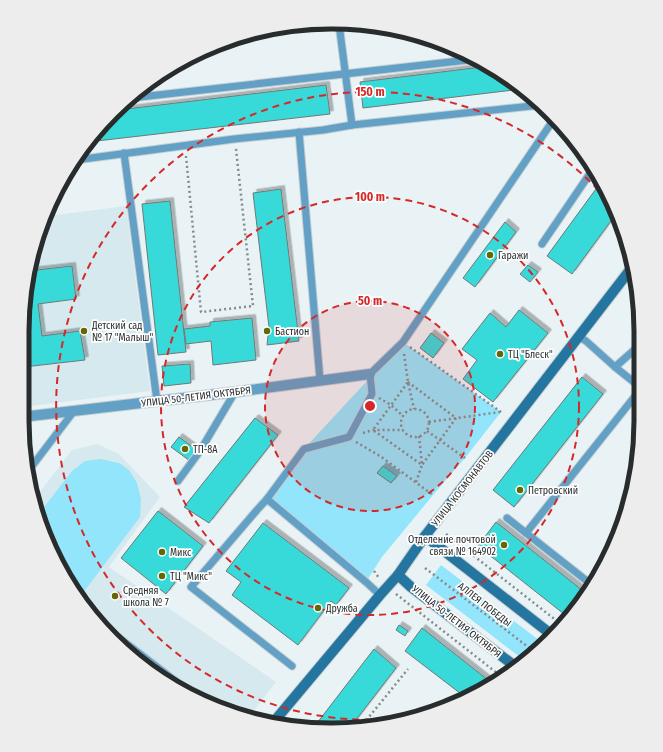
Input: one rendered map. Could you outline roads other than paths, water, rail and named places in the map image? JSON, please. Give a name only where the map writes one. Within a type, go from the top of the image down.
[{"type":"main road","name":"УЛИЦА КОСМОНАВТОВ","points":[[277,718],[398,575],[425,536],[628,272]]},
{"type":"main road","points":[[425,536],[548,631]]},
{"type":"main road","name":"УЛИЦА 50-ЛЕТИЯ ОКТЯБРЯ","points":[[398,575],[511,663]]},
{"type":"street","name":"УЛИЦА 50-ЛЕТИЯ ОКТЯБРЯ","points":[[29,417],[370,374]]},
{"type":"lane","points":[[340,29],[352,125]]},
{"type":"lane","points":[[141,97],[466,60]]},
{"type":"lane","points":[[83,159],[234,139],[323,130],[352,125],[533,106]]},
{"type":"lane","points":[[292,666],[191,588],[267,499],[304,449],[349,437],[372,394],[370,374],[403,342],[551,124]]},
{"type":"lane","points":[[300,132],[320,380]]},
{"type":"lane","points":[[124,153],[157,401]]},
{"type":"lane","points":[[542,244],[590,174]]},
{"type":"lane","points":[[578,336],[634,382]]},
{"type":"lane","points":[[616,367],[634,350]]},
{"type":"lane","points":[[178,481],[200,451],[235,392]]},
{"type":"lane","points":[[526,533],[634,398]]},
{"type":"lane","points":[[33,464],[74,411]]},
{"type":"lane","points":[[267,499],[366,582],[383,591]]},
{"type":"lane","points":[[507,518],[587,581]]},
{"type":"lane","points":[[134,650],[162,671]]},
{"type":"place","name":"Гаражи","points":[[490,255]]},
{"type":"place","name":"Детский сад № 17 \"Малыш\"","points":[[84,331]]},
{"type":"place","name":"Бастион","points":[[267,331]]},
{"type":"place","name":"ТЦ \"Блеск\"","points":[[500,354]]},
{"type":"place","name":"ТП-8А","points":[[185,449]]},
{"type":"place","name":"Петровский","points":[[520,490]]},
{"type":"place","name":"Отделение почтовой связи № 164902","points":[[504,545]]},
{"type":"place","name":"Микс","points":[[162,552]]},
{"type":"place","name":"ТЦ \"Микс\"","points":[[162,576]]},
{"type":"place","name":"Средняя школа № 7","points":[[115,596]]},
{"type":"place","name":"Дружба","points":[[318,608]]}]
